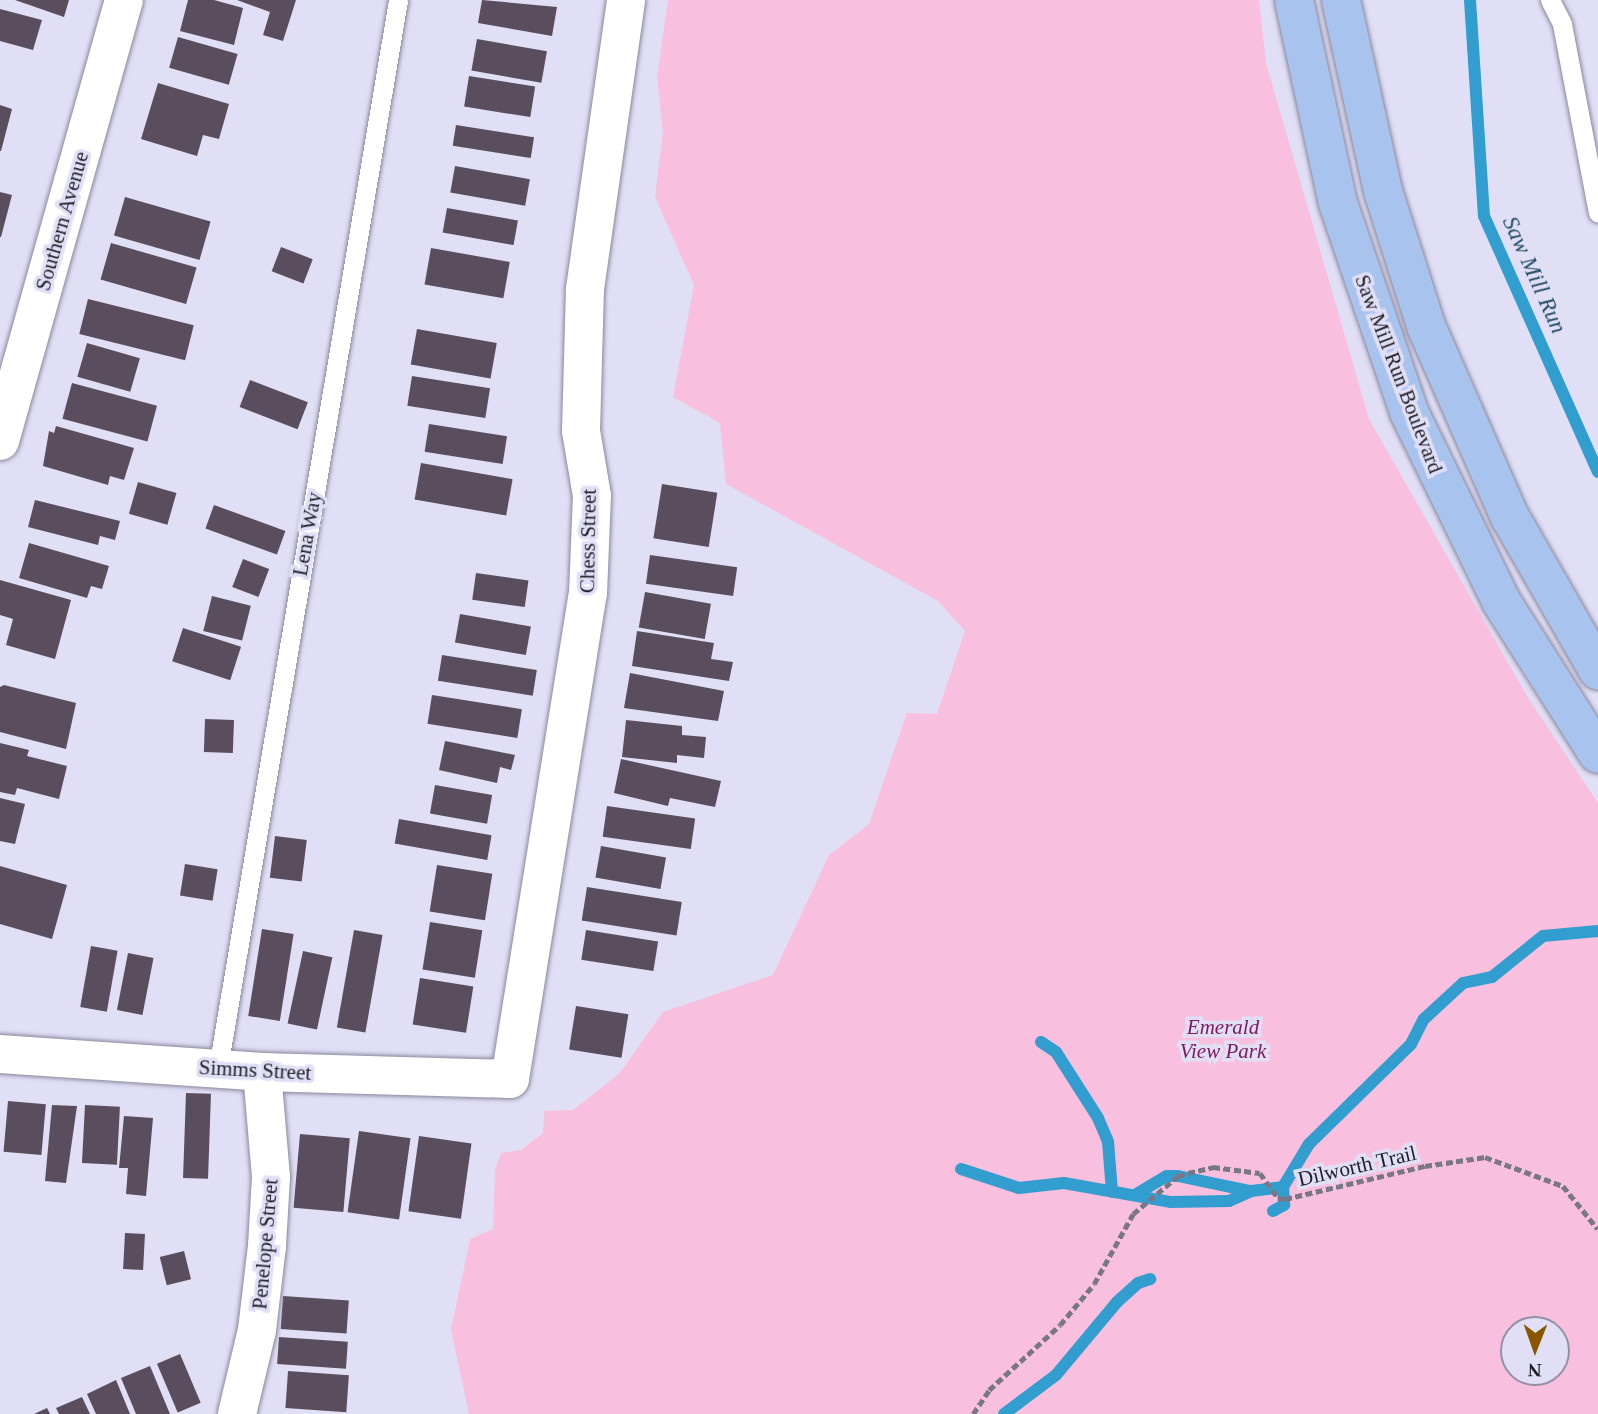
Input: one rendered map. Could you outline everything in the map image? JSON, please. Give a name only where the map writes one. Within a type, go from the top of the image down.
[{"type":"highway","name":"Saw Mill Run Boulevard","points":[[1294,0],[1338,203],[1409,412],[1501,601],[1598,754]]},
{"type":"highway","name":"Saw Mill Run Boulevard","points":[[1341,0],[1383,191],[1426,326],[1510,517],[1598,670]]},
{"type":"street","name":"Southern Avenue","points":[[0,441],[124,0]]},
{"type":"street","name":"Chess Street","points":[[510,1079],[587,594],[592,496],[581,431],[585,289],[626,0]]},
{"type":"street","name":"Simms Street","points":[[0,1054],[262,1072],[510,1079]]},
{"type":"street","name":"Penelope Street","points":[[237,1414],[257,1329],[267,1246],[271,1177],[262,1072]]},
{"type":"lane","name":"Lena Way","points":[[218,1068],[398,0]]},
{"type":"lane","points":[[1549,0],[1562,24],[1598,213]]},
{"type":"path","name":"Dilworth Trail","points":[[973,1414],[989,1391],[1060,1325],[1094,1284],[1120,1233],[1147,1200],[1178,1176],[1213,1167],[1260,1173],[1278,1198],[1485,1157],[1563,1186],[1598,1229]]},
{"type":"green space","name":"Emerald View Park","points":[[668,0],[1259,0],[1266,63],[1369,419],[1527,696],[1598,803],[1598,1414],[469,1414],[451,1330],[470,1239],[493,1229],[495,1170],[501,1153],[521,1150],[543,1133],[544,1111],[573,1110],[619,1074],[663,1012],[773,975],[829,855],[869,824],[907,713],[937,714],[965,631],[938,601],[726,484],[720,423],[673,397],[694,285],[655,197],[663,132],[657,77]]},
{"type":"building","points":[[15,0],[69,0],[64,17]]},
{"type":"building","points":[[188,0],[214,0],[243,8],[234,45],[180,31]]},
{"type":"building","points":[[237,0],[296,0],[283,41],[263,35],[270,12]]},
{"type":"building","points":[[482,0],[557,7],[552,36],[478,23]]},
{"type":"building","points":[[0,9],[42,20],[33,50],[0,41]]},
{"type":"building","points":[[178,37],[238,54],[229,85],[169,68]]},
{"type":"building","points":[[477,39],[547,51],[541,83],[471,71]]},
{"type":"building","points":[[469,76],[535,86],[530,117],[464,107]]},
{"type":"building","points":[[158,83],[229,104],[219,139],[203,135],[197,156],[141,139]]},
{"type":"building","points":[[0,105],[12,109],[1,151],[0,151]]},
{"type":"building","points":[[456,125],[534,137],[531,158],[453,146]]},
{"type":"building","points":[[455,166],[530,179],[525,206],[450,193]]},
{"type":"building","points":[[0,192],[12,195],[1,237],[0,237]]},
{"type":"building","points":[[125,197],[211,222],[200,260],[114,235]]},
{"type":"building","points":[[447,208],[518,221],[514,245],[443,233]]},
{"type":"building","points":[[111,243],[197,268],[186,304],[101,280]]},
{"type":"building","points":[[281,247],[313,259],[303,283],[272,271]]},
{"type":"building","points":[[431,248],[510,262],[503,298],[425,284]]},
{"type":"building","points":[[88,299],[194,325],[185,360],[79,334]]},
{"type":"building","points":[[417,329],[497,343],[491,379],[411,364]]},
{"type":"building","points":[[87,343],[140,358],[130,392],[77,377]]},
{"type":"building","points":[[412,376],[490,388],[485,418],[407,406]]},
{"type":"building","points":[[250,380],[308,402],[297,429],[240,407]]},
{"type":"building","points":[[72,383],[157,406],[147,442],[62,419]]},
{"type":"building","points":[[429,424],[507,436],[503,464],[425,452]]},
{"type":"building","points":[[56,426],[134,448],[124,480],[110,476],[108,485],[43,466],[49,431],[54,433]]},
{"type":"building","points":[[421,463],[513,479],[506,516],[415,499]]},
{"type":"building","points":[[138,482],[176,493],[167,525],[129,514]]},
{"type":"building","points":[[662,484],[717,493],[709,547],[653,538]]},
{"type":"building","points":[[35,500],[120,521],[115,540],[100,536],[98,545],[28,527]]},
{"type":"building","points":[[214,505],[285,531],[277,554],[205,528]]},
{"type":"building","points":[[29,543],[109,566],[102,589],[91,586],[87,598],[19,578]]},
{"type":"building","points":[[650,555],[737,567],[733,596],[646,584]]},
{"type":"building","points":[[243,559],[269,569],[258,597],[232,587]]},
{"type":"building","points":[[476,573],[528,580],[525,607],[472,600]]},
{"type":"building","points":[[0,580],[71,600],[55,659],[6,645],[13,619],[0,615]]},
{"type":"building","points":[[645,592],[711,604],[705,639],[639,627]]},
{"type":"building","points":[[212,596],[251,606],[242,641],[203,631]]},
{"type":"building","points":[[460,614],[531,627],[526,655],[455,643]]},
{"type":"building","points":[[183,628],[241,647],[230,680],[172,661]]},
{"type":"building","points":[[637,631],[714,643],[711,659],[733,662],[729,681],[632,666]]},
{"type":"building","points":[[442,655],[537,670],[533,696],[438,681]]},
{"type":"building","points":[[630,673],[724,691],[718,721],[624,708]]},
{"type":"building","points":[[4,685],[76,703],[66,749],[0,732],[0,687]]},
{"type":"building","points":[[432,695],[522,709],[517,738],[427,724]]},
{"type":"building","points":[[205,719],[234,720],[233,753],[204,752]]},
{"type":"building","points":[[626,720],[682,726],[682,735],[706,737],[704,758],[677,755],[677,763],[622,757]]},
{"type":"building","points":[[445,741],[515,755],[511,770],[500,767],[497,783],[439,770]]},
{"type":"building","points":[[0,743],[29,750],[27,756],[67,766],[59,799],[17,788],[15,795],[0,792]]},
{"type":"building","points":[[621,759],[721,781],[715,807],[670,798],[668,806],[614,793]]},
{"type":"building","points":[[435,785],[492,795],[487,824],[430,814]]},
{"type":"building","points":[[0,798],[25,804],[15,844],[0,841]]},
{"type":"building","points":[[607,806],[695,818],[691,849],[603,837]]},
{"type":"building","points":[[399,819],[492,835],[487,860],[395,844]]},
{"type":"building","points":[[275,836],[307,840],[302,882],[270,878]]},
{"type":"building","points":[[601,846],[666,857],[660,889],[595,878]]},
{"type":"building","points":[[185,864],[218,869],[213,901],[180,896]]},
{"type":"building","points":[[437,865],[492,874],[485,920],[430,911]]},
{"type":"building","points":[[0,866],[67,885],[52,939],[0,924]]},
{"type":"building","points":[[587,887],[682,902],[676,936],[582,921]]},
{"type":"building","points":[[430,922],[482,930],[475,978],[422,969]]},
{"type":"building","points":[[262,929],[294,934],[280,1021],[248,1016]]},
{"type":"building","points":[[354,930],[383,935],[365,1033],[337,1027]]},
{"type":"building","points":[[586,930],[658,941],[653,971],[581,960]]},
{"type":"building","points":[[91,946],[118,951],[107,1012],[80,1007]]},
{"type":"building","points":[[303,951],[332,957],[317,1030],[288,1023]]},
{"type":"building","points":[[128,953],[154,958],[142,1015],[117,1010]]},
{"type":"building","points":[[420,978],[473,986],[466,1033],[413,1024]]},
{"type":"building","points":[[576,1006],[628,1014],[621,1058],[569,1049]]},
{"type":"building","points":[[186,1093],[211,1094],[208,1179],[183,1178]]},
{"type":"building","points":[[8,1101],[46,1104],[41,1155],[4,1152]]},
{"type":"building","points":[[52,1105],[77,1106],[66,1183],[45,1181]]},
{"type":"building","points":[[85,1105],[120,1107],[117,1165],[82,1163]]},
{"type":"building","points":[[124,1116],[153,1118],[146,1196],[126,1194],[128,1168],[119,1168]]},
{"type":"building","points":[[359,1131],[410,1138],[399,1219],[348,1212]]},
{"type":"building","points":[[300,1134],[350,1138],[343,1212],[294,1208]]},
{"type":"building","points":[[419,1136],[471,1143],[461,1219],[408,1211]]},
{"type":"building","points":[[125,1233],[145,1234],[143,1270],[123,1269]]},
{"type":"building","points":[[184,1251],[191,1279],[167,1285],[160,1257]]},
{"type":"building","points":[[283,1296],[349,1301],[347,1334],[281,1329]]},
{"type":"building","points":[[279,1337],[348,1342],[346,1369],[277,1364]]},
{"type":"building","points":[[180,1354],[201,1403],[178,1413],[157,1364]]},
{"type":"building","points":[[150,1366],[170,1414],[136,1414],[121,1378]]},
{"type":"building","points":[[288,1371],[349,1375],[346,1412],[285,1408]]},
{"type":"building","points":[[116,1380],[130,1414],[96,1414],[87,1394]]},
{"type":"building","points":[[82,1397],[90,1414],[59,1414],[56,1408]]},
{"type":"building","points":[[47,1408],[50,1414],[34,1414]]},
{"type":"waterway","name":"Saw Mill Run","points":[[1470,0],[1484,216],[1598,472]]},
{"type":"waterway","points":[[961,1169],[1019,1188],[1064,1183],[1171,1202],[1229,1201],[1251,1191],[1283,1187],[1309,1144],[1411,1044],[1424,1019],[1463,983],[1492,977],[1543,936],[1598,931]]},
{"type":"waterway","points":[[1041,1042],[1056,1052],[1098,1118],[1108,1142],[1112,1192]]},
{"type":"waterway","points":[[1135,1195],[1167,1176],[1250,1191]]},
{"type":"waterway","points":[[1273,1211],[1284,1205],[1283,1187]]},
{"type":"waterway","points":[[1004,1414],[1056,1375],[1117,1302],[1138,1283],[1150,1279]]}]
